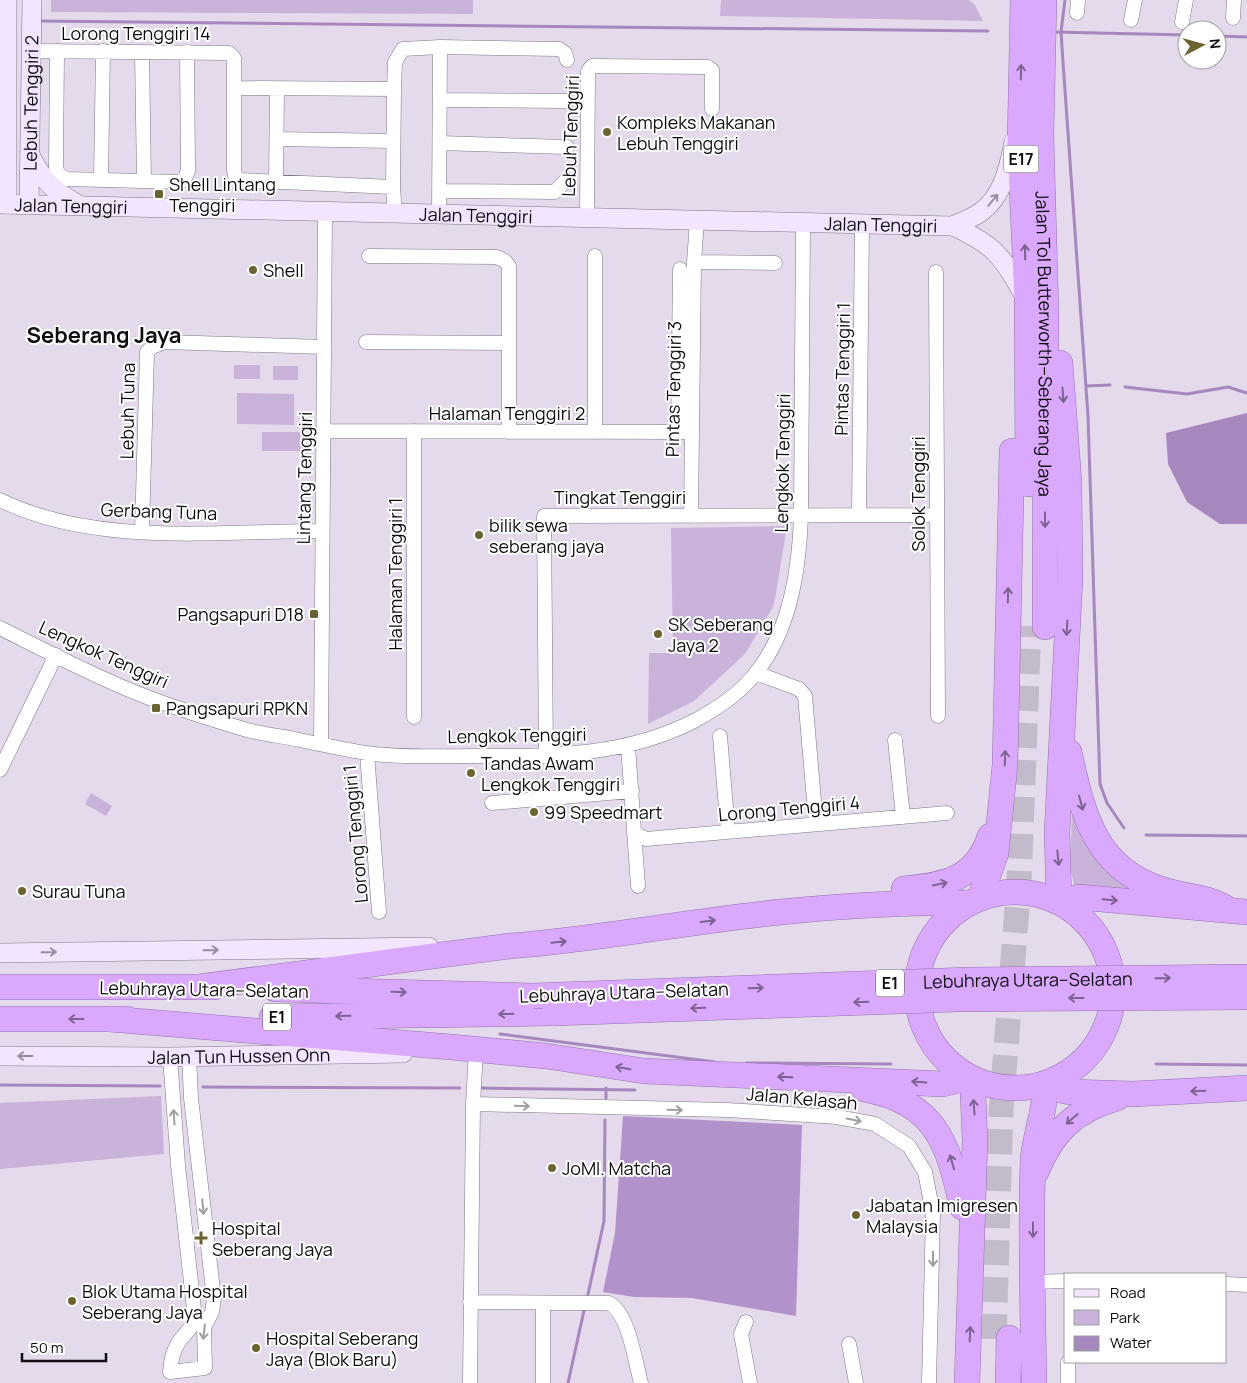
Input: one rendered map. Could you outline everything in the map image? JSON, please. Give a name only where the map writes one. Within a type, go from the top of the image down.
[{"type":"highway","name":"Jalan Tol Butterworth–Seberang Jaya","points":[[1023,0],[1021,106],[1033,310],[1037,626]]},
{"type":"highway","name":"Jalan Tol Butterworth–Seberang Jaya","points":[[1033,310],[1041,135],[1044,0]]},
{"type":"highway","points":[[1033,310],[1061,367],[1069,482],[1070,579],[1057,834],[1061,903]]},
{"type":"highway","points":[[199,987],[510,946],[561,942],[782,912],[975,900],[1003,892],[1026,892],[1061,903],[1085,921],[1102,943],[1111,969],[1113,997],[1108,1024],[1095,1049],[1075,1068],[1048,1083],[1009,1089],[970,1078],[947,1061],[932,1043],[922,1022],[918,988],[921,964],[932,938],[951,916],[975,900],[996,853],[1005,765],[1014,376],[1033,310]]},
{"type":"highway","points":[[1062,722],[1085,816],[1106,852],[1126,871],[1150,885],[1168,891],[1212,900],[1238,911]]},
{"type":"highway","points":[[825,910],[846,897],[859,893],[943,884],[960,876],[976,862],[985,848],[1000,806]]},
{"type":"highway","points":[[1061,903],[1078,897],[1238,911]]},
{"type":"highway","name":"Lebuhraya Utara–Selatan","points":[[0,988],[199,987],[532,996],[969,980],[1247,977]]},
{"type":"highway","name":"Lebuhraya Utara–Selatan","points":[[0,1019],[110,1020],[554,1013],[957,999],[1247,996]]},
{"type":"highway","points":[[110,1020],[333,1036],[546,1056],[644,1071],[943,1084],[970,1078]]},
{"type":"highway","points":[[967,1383],[975,1125],[970,1078]]},
{"type":"highway","points":[[834,1079],[900,1100],[910,1106],[931,1125],[950,1155],[972,1244]]},
{"type":"highway","points":[[1048,1083],[1061,1090],[1070,1092],[1133,1094],[1247,1088]]},
{"type":"highway","points":[[1034,1383],[1032,1181],[1036,1136],[1046,1100],[1048,1083]]},
{"type":"highway","points":[[1032,1181],[1048,1150],[1073,1118],[1090,1107],[1133,1094]]},
{"type":"highway","points":[[992,1383],[1002,1338],[1008,1383]]},
{"type":"street","name":"Lebuh Tenggiri 2","points":[[4,204],[7,0]]},
{"type":"street","name":"Lebuh Tenggiri 2","points":[[29,205],[32,0]]},
{"type":"street","points":[[1131,20],[1135,0]]},
{"type":"street","points":[[1182,20],[1186,0]]},
{"type":"street","points":[[1233,18],[1234,0]]},
{"type":"street","points":[[439,216],[440,47]]},
{"type":"street","points":[[395,214],[393,187],[394,89],[396,62],[403,49],[440,47],[559,49],[565,53],[567,60]]},
{"type":"street","name":"Lorong Tenggiri 14","points":[[31,51],[229,53],[234,58],[235,176],[240,180],[276,182]]},
{"type":"street","points":[[57,51],[56,167],[58,174],[66,179],[180,182],[185,178],[188,170],[187,52]]},
{"type":"street","points":[[101,180],[103,51]]},
{"type":"street","points":[[142,52],[144,181]]},
{"type":"street","name":"Lebuh Tenggiri","points":[[587,218],[588,71],[592,66],[708,67],[712,70],[712,109]]},
{"type":"street","points":[[235,88],[394,89]]},
{"type":"street","points":[[277,89],[276,182],[393,187]]},
{"type":"street","points":[[440,100],[567,102]]},
{"type":"street","points":[[953,226],[981,212],[999,192],[1011,160],[1021,106]]},
{"type":"street","points":[[277,140],[393,141]]},
{"type":"street","points":[[440,143],[567,147]]},
{"type":"street","points":[[5,166],[22,171],[30,154]]},
{"type":"street","points":[[30,154],[39,174],[47,183],[58,194],[81,206]]},
{"type":"street","points":[[440,191],[555,192],[564,182]]},
{"type":"street","name":"Jalan Tenggiri","points":[[4,204],[439,216],[953,226]]},
{"type":"street","name":"Lintang Tenggiri","points":[[322,744],[325,213]]},
{"type":"street","name":"Pintas Tenggiri 3","points":[[684,432],[697,221]]},
{"type":"street","name":"Lengkok Tenggiri","points":[[0,628],[137,693],[248,730],[367,753],[413,756],[546,757],[607,751],[628,746],[682,727],[708,714],[734,695],[756,673],[773,645],[790,598],[800,549],[803,222]]},
{"type":"street","name":"Pintas Tenggiri 1","points":[[859,515],[862,224]]},
{"type":"street","points":[[953,226],[980,238],[993,248],[1005,261],[1033,310]]},
{"type":"street","points":[[369,256],[497,256],[509,266],[509,432]]},
{"type":"street","points":[[595,256],[595,432]]},
{"type":"street","points":[[694,262],[774,263]]},
{"type":"street","name":"Pintas Tenggiri 3","points":[[680,269],[684,432],[691,516]]},
{"type":"street","name":"Solok Tenggiri","points":[[936,272],[938,716]]},
{"type":"street","name":"Lebuh Tuna","points":[[142,531],[147,352],[152,347],[164,342],[324,347]]},
{"type":"street","points":[[366,342],[509,343]]},
{"type":"street","name":"Halaman Tenggiri 2","points":[[323,431],[684,432]]},
{"type":"street","name":"Halaman Tenggiri 1","points":[[414,431],[414,717]]},
{"type":"street","name":"Gerbang Tuna","points":[[0,500],[20,510],[57,521],[87,527],[142,531],[322,531]]},
{"type":"street","name":"Tingkat Tenggiri","points":[[546,757],[544,516],[937,515]]},
{"type":"street","points":[[0,770],[56,655]]},
{"type":"street","points":[[756,673],[799,689],[805,696],[816,824]]},
{"type":"street","points":[[720,736],[728,832]]},
{"type":"street","points":[[895,740],[902,817]]},
{"type":"street","points":[[628,746],[638,886]]},
{"type":"street","name":"Lorong Tenggiri 1","points":[[367,753],[379,912]]},
{"type":"street","points":[[492,803],[632,792]]},
{"type":"street","name":"Lorong Tenggiri 4","points":[[634,833],[646,839],[947,813]]},
{"type":"street","points":[[0,953],[510,946]]},
{"type":"street","points":[[470,1383],[473,1104],[476,1050]]},
{"type":"street","name":"Jalan Tun Hussen Onn","points":[[0,1056],[170,1057],[476,1050]]},
{"type":"street","points":[[170,1057],[178,1165],[195,1318],[194,1324],[177,1345],[171,1359],[170,1372],[205,1368],[204,1327],[212,1312],[214,1299],[198,1163],[189,1056]]},
{"type":"street","name":"Jalan Kelasah","points":[[473,1104],[727,1110],[837,1117],[875,1124],[909,1146],[925,1172],[932,1213],[929,1383]]},
{"type":"street","points":[[178,1165],[198,1163]]},
{"type":"street","points":[[188,1253],[208,1251]]},
{"type":"street","points":[[1032,1282],[1064,1281]]},
{"type":"street","points":[[1227,1284],[1247,1285]]},
{"type":"street","points":[[470,1302],[609,1303],[617,1307],[623,1318],[640,1383]]},
{"type":"street","points":[[543,1383],[544,1303]]},
{"type":"street","points":[[746,1322],[741,1334],[750,1383]]},
{"type":"street","points":[[849,1344],[856,1383]]},
{"type":"street","points":[[1068,1363],[1068,1383]]},
{"type":"green space","points":[[51,0],[473,0],[473,14],[51,12]]},
{"type":"green space","points":[[721,0],[969,0],[975,5],[983,21],[720,16]]},
{"type":"green space","points":[[234,365],[260,365],[260,379],[234,379]]},
{"type":"green space","points":[[273,366],[298,366],[298,380],[273,380]]},
{"type":"green space","points":[[237,393],[294,394],[294,425],[237,424]]},
{"type":"green space","points":[[262,432],[303,432],[303,451],[262,451]]},
{"type":"green space","points":[[787,526],[774,605],[745,654],[694,701],[648,724],[649,653],[673,653],[671,528]]},
{"type":"green space","points":[[1073,785],[1144,889],[1076,892],[1070,867]]},
{"type":"green space","points":[[91,793],[112,806],[106,816],[85,804]]},
{"type":"green space","points":[[161,1096],[164,1154],[0,1169],[0,1103]]},
{"type":"shaded area","points":[[623,1116],[802,1125],[796,1316],[692,1298],[634,1297],[603,1292],[615,1233]]},
{"type":"water","points":[[1247,413],[1247,524],[1220,524],[1187,502],[1168,464],[1166,433]]},
{"type":"waterway","points":[[1065,0],[1061,32],[1088,416],[1100,784],[1107,803],[1124,828]]},
{"type":"waterway","points":[[39,21],[988,31]]},
{"type":"waterway","points":[[1053,32],[1177,35]]},
{"type":"waterway","points":[[1227,36],[1247,37]]},
{"type":"waterway","points":[[1086,386],[1110,385]]},
{"type":"waterway","points":[[1125,387],[1187,394],[1228,387],[1247,393]]},
{"type":"waterway","points":[[1146,835],[1247,836]]},
{"type":"waterway","points":[[500,1034],[715,1062]]},
{"type":"waterway","points":[[747,1063],[891,1064]]},
{"type":"waterway","points":[[1156,1064],[1247,1065]]},
{"type":"waterway","points":[[0,1085],[160,1086]]},
{"type":"waterway","points":[[203,1087],[460,1088]]},
{"type":"waterway","points":[[478,1088],[635,1090]]},
{"type":"waterway","points":[[606,1088],[606,1098]]},
{"type":"waterway","points":[[587,1299],[604,1221],[605,1120]]},
{"type":"waterway","points":[[568,1383],[585,1306]]},
{"type":"tunnel","points":[[994,1339],[1001,1110],[1019,883],[1029,626]]},
{"type":"place","name":"Kompleks Makanan Lebuh Tenggiri","points":[[607,132]]},
{"type":"place","name":"Shell Lintang Tenggiri","points":[[159,194]]},
{"type":"place","name":"Shell","points":[[253,270]]},
{"type":"place","name":"bilik sewa seberang jaya","points":[[479,535]]},
{"type":"place","name":"Pangsapuri D18","points":[[314,614]]},
{"type":"place","name":"SK Seberang Jaya 2","points":[[658,634]]},
{"type":"place","name":"Pangsapuri RPKN","points":[[156,708]]},
{"type":"place","name":"Tandas Awam Lengkok Tenggiri","points":[[471,773]]},
{"type":"place","name":"99 Speedmart","points":[[534,812]]},
{"type":"place","name":"Surau Tuna","points":[[22,891]]},
{"type":"place","name":"JoMI. Matcha","points":[[552,1168]]},
{"type":"place","name":"Jabatan Imigresen Malaysia","points":[[856,1215]]},
{"type":"place","name":"Hospital Seberang Jaya","points":[[201,1238]]},
{"type":"place","name":"Blok Utama Hospital Seberang Jaya","points":[[72,1301]]},
{"type":"place","name":"Hospital Seberang Jaya (Blok Baru)","points":[[256,1348]]},
{"type":"district","name":"Seberang Jaya","points":[[104,335]]}]
